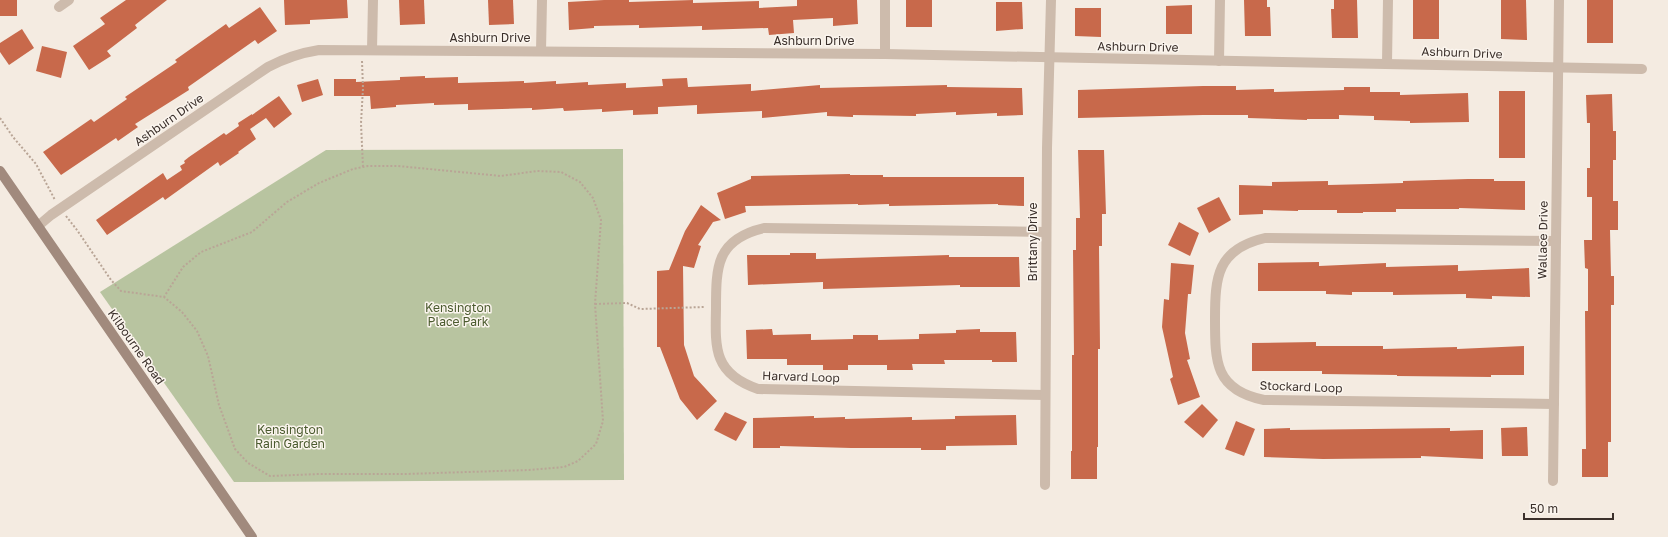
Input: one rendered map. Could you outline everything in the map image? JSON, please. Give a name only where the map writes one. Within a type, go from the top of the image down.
[{"type":"main road","name":"Kilbourne Road","points":[[0,171],[252,537]]},
{"type":"street","points":[[59,7],[69,0]]},
{"type":"street","points":[[372,50],[373,0]]},
{"type":"street","points":[[541,51],[542,0]]},
{"type":"street","points":[[885,0],[885,54]]},
{"type":"street","name":"Brittany Drive","points":[[1045,485],[1047,148],[1051,0]]},
{"type":"street","points":[[1219,61],[1220,0]]},
{"type":"street","points":[[1387,63],[1388,0]]},
{"type":"street","name":"Wallace Drive","points":[[1553,480],[1559,0]]},
{"type":"street","name":"Ashburn Drive","points":[[38,226],[268,67],[285,58],[303,52],[319,50],[885,54],[1642,69]]},
{"type":"street","name":"Harvard Loop","points":[[1045,395],[758,390],[735,378],[725,368],[719,356],[716,343],[716,275],[721,258],[728,247],[738,237],[751,231],[764,228],[1046,232]]},
{"type":"street","name":"Stockard Loop","points":[[1554,404],[1264,400],[1251,398],[1241,393],[1230,384],[1222,374],[1217,364],[1215,351],[1215,292],[1216,280],[1221,267],[1229,256],[1240,247],[1251,241],[1265,238],[1556,241]]},
{"type":"path","points":[[361,50],[363,88],[361,124],[363,167]]},
{"type":"path","points":[[110,280],[121,291],[164,297],[182,312],[197,331],[208,356],[219,405],[235,448],[248,463],[270,476],[318,474],[406,474],[529,470],[564,467],[578,461],[596,444],[603,421],[595,304],[601,220],[593,198],[580,182],[561,172],[537,171],[501,176],[398,166],[363,167],[353,169],[319,183],[287,202],[252,232],[201,252],[183,267],[164,297]]},
{"type":"path","points":[[595,304],[627,304],[640,309],[716,307]]},
{"type":"green space","name":"Kensington Place Park","points":[[623,149],[624,480],[234,482],[100,292],[326,150]]},
{"type":"building","points":[[0,0],[17,0],[17,16],[0,16]]},
{"type":"building","points":[[126,0],[167,0],[135,25],[137,28],[107,51],[111,56],[89,70],[73,46],[105,24],[100,18]]},
{"type":"building","points":[[284,0],[347,0],[348,18],[310,20],[310,24],[285,25]]},
{"type":"building","points":[[399,0],[424,0],[425,24],[400,25]]},
{"type":"building","points":[[488,0],[513,0],[514,24],[489,25]]},
{"type":"building","points":[[629,0],[629,2],[693,0],[693,3],[759,1],[759,8],[797,6],[797,0],[857,0],[858,24],[833,26],[833,18],[793,20],[794,33],[769,35],[768,28],[702,30],[702,26],[639,28],[639,25],[594,26],[594,28],[569,30],[568,2]]},
{"type":"building","points":[[906,0],[932,0],[932,27],[906,27]]},
{"type":"building","points":[[1244,0],[1267,0],[1267,7],[1270,7],[1271,36],[1245,36]]},
{"type":"building","points":[[1334,0],[1357,0],[1358,38],[1332,38],[1331,9],[1334,9]]},
{"type":"building","points":[[1413,0],[1439,0],[1439,39],[1413,39]]},
{"type":"building","points":[[1501,0],[1526,0],[1527,40],[1501,39]]},
{"type":"building","points":[[1587,0],[1613,0],[1613,43],[1587,43]]},
{"type":"building","points":[[996,2],[1022,2],[1023,29],[996,31]]},
{"type":"building","points":[[1192,5],[1192,34],[1166,34],[1166,6]]},
{"type":"building","points":[[260,7],[277,31],[258,44],[255,40],[188,87],[189,90],[135,124],[138,127],[118,141],[116,138],[61,175],[43,152],[91,119],[94,122],[127,99],[125,97],[177,62],[175,60],[226,24],[229,28]]},
{"type":"building","points":[[1075,8],[1101,8],[1101,37],[1075,36]]},
{"type":"building","points":[[22,29],[34,48],[9,65],[0,52],[0,43]]},
{"type":"building","points":[[42,46],[67,52],[61,78],[36,71]]},
{"type":"building","points":[[425,76],[425,78],[458,77],[458,83],[524,81],[524,83],[556,81],[556,84],[588,82],[588,85],[626,83],[626,88],[663,86],[662,79],[687,78],[688,87],[751,84],[751,91],[820,85],[820,88],[947,85],[947,87],[1022,88],[1023,115],[997,116],[997,113],[956,115],[956,112],[916,114],[916,116],[853,115],[853,117],[827,116],[827,112],[762,118],[762,111],[697,114],[697,105],[658,107],[658,114],[633,115],[633,110],[602,112],[602,109],[564,111],[563,108],[532,110],[532,108],[468,110],[468,104],[434,105],[434,103],[396,105],[396,107],[371,109],[370,96],[334,96],[334,79],[356,79],[356,82],[400,80],[400,77]]},
{"type":"building","points":[[318,79],[323,95],[302,102],[297,85]]},
{"type":"building","points":[[1236,86],[1236,90],[1274,89],[1274,92],[1344,90],[1344,87],[1370,87],[1370,92],[1400,92],[1400,95],[1468,93],[1469,122],[1410,123],[1410,121],[1374,120],[1374,116],[1339,115],[1339,119],[1307,120],[1248,118],[1248,115],[1078,118],[1078,90]]},
{"type":"building","points":[[1499,91],[1525,91],[1525,158],[1499,158]]},
{"type":"building","points":[[1612,94],[1613,131],[1616,131],[1616,160],[1613,160],[1613,201],[1618,201],[1618,230],[1610,230],[1611,276],[1614,276],[1614,305],[1611,305],[1611,442],[1608,442],[1608,477],[1582,477],[1582,449],[1586,449],[1585,311],[1588,311],[1588,269],[1585,268],[1584,240],[1592,240],[1592,197],[1587,197],[1587,168],[1590,168],[1590,123],[1587,123],[1586,95]]},
{"type":"building","points":[[279,96],[292,114],[274,128],[266,118],[250,129],[256,139],[238,152],[239,153],[220,166],[218,162],[165,200],[163,197],[107,235],[96,220],[163,173],[167,180],[182,170],[180,166],[185,163],[184,161],[189,157],[224,133],[226,135],[239,126],[238,123]]},
{"type":"building","points":[[1078,150],[1104,150],[1106,214],[1102,214],[1102,246],[1099,246],[1100,349],[1098,349],[1097,479],[1071,479],[1072,355],[1074,355],[1073,250],[1076,250],[1076,218],[1080,218]]},
{"type":"building","points":[[850,174],[883,175],[883,177],[1024,177],[1024,206],[998,204],[889,206],[889,204],[858,204],[745,206],[746,212],[725,219],[717,193],[751,179],[751,176]]},
{"type":"building","points":[[1468,179],[1525,181],[1525,210],[1459,208],[1396,209],[1396,212],[1337,213],[1337,210],[1263,210],[1263,214],[1239,215],[1239,185],[1272,186],[1272,182],[1328,181],[1328,185],[1370,184],[1403,183],[1403,181]]},
{"type":"building","points":[[1219,197],[1231,220],[1209,233],[1197,208]]},
{"type":"building","points":[[701,205],[721,220],[713,222],[698,245],[701,246],[694,268],[683,266],[684,345],[694,376],[717,401],[697,420],[680,399],[660,347],[657,347],[657,271],[669,270],[685,231]]},
{"type":"building","points":[[1179,222],[1199,233],[1190,256],[1168,245]]},
{"type":"building","points":[[790,253],[816,253],[816,259],[949,255],[949,257],[1019,257],[1020,287],[960,287],[960,285],[823,289],[823,282],[748,285],[747,255],[790,255]]},
{"type":"building","points":[[1319,262],[1319,266],[1386,263],[1386,267],[1458,265],[1458,271],[1529,268],[1530,297],[1492,296],[1492,299],[1466,298],[1466,294],[1393,295],[1393,292],[1352,292],[1352,295],[1326,294],[1326,291],[1258,291],[1258,263]]},
{"type":"building","points":[[1171,263],[1194,265],[1191,294],[1188,294],[1185,333],[1190,359],[1187,360],[1200,397],[1178,405],[1170,379],[1173,377],[1162,327],[1164,299],[1169,300]]},
{"type":"building","points":[[772,329],[773,335],[811,334],[811,340],[853,339],[853,335],[878,335],[878,340],[919,339],[919,334],[956,333],[956,330],[980,329],[980,332],[1016,332],[1017,362],[992,362],[992,360],[944,360],[945,364],[912,364],[913,370],[887,370],[887,365],[848,365],[848,370],[823,370],[823,365],[787,365],[787,359],[747,359],[746,330]]},
{"type":"building","points":[[1316,342],[1316,346],[1383,346],[1383,349],[1457,347],[1457,349],[1524,346],[1524,375],[1491,375],[1491,377],[1397,376],[1322,374],[1322,371],[1252,371],[1252,343]]},
{"type":"building","points":[[1202,404],[1218,420],[1203,438],[1184,422]]},
{"type":"building","points":[[725,412],[747,422],[736,441],[714,430]]},
{"type":"building","points":[[1016,415],[1017,445],[946,446],[946,450],[921,450],[921,448],[780,446],[780,448],[753,448],[753,418],[814,416],[814,418],[845,417],[845,419],[912,417],[912,420],[955,419],[955,416]]},
{"type":"building","points":[[1236,421],[1255,429],[1244,456],[1225,449]]},
{"type":"building","points":[[1527,427],[1528,456],[1502,456],[1501,428]]},
{"type":"building","points":[[1290,428],[1290,430],[1450,428],[1450,431],[1483,430],[1483,459],[1421,456],[1421,458],[1323,459],[1264,457],[1264,429]]},
{"type":"park label","name":"Kensington Rain Garden","points":[[290,437]]}]
